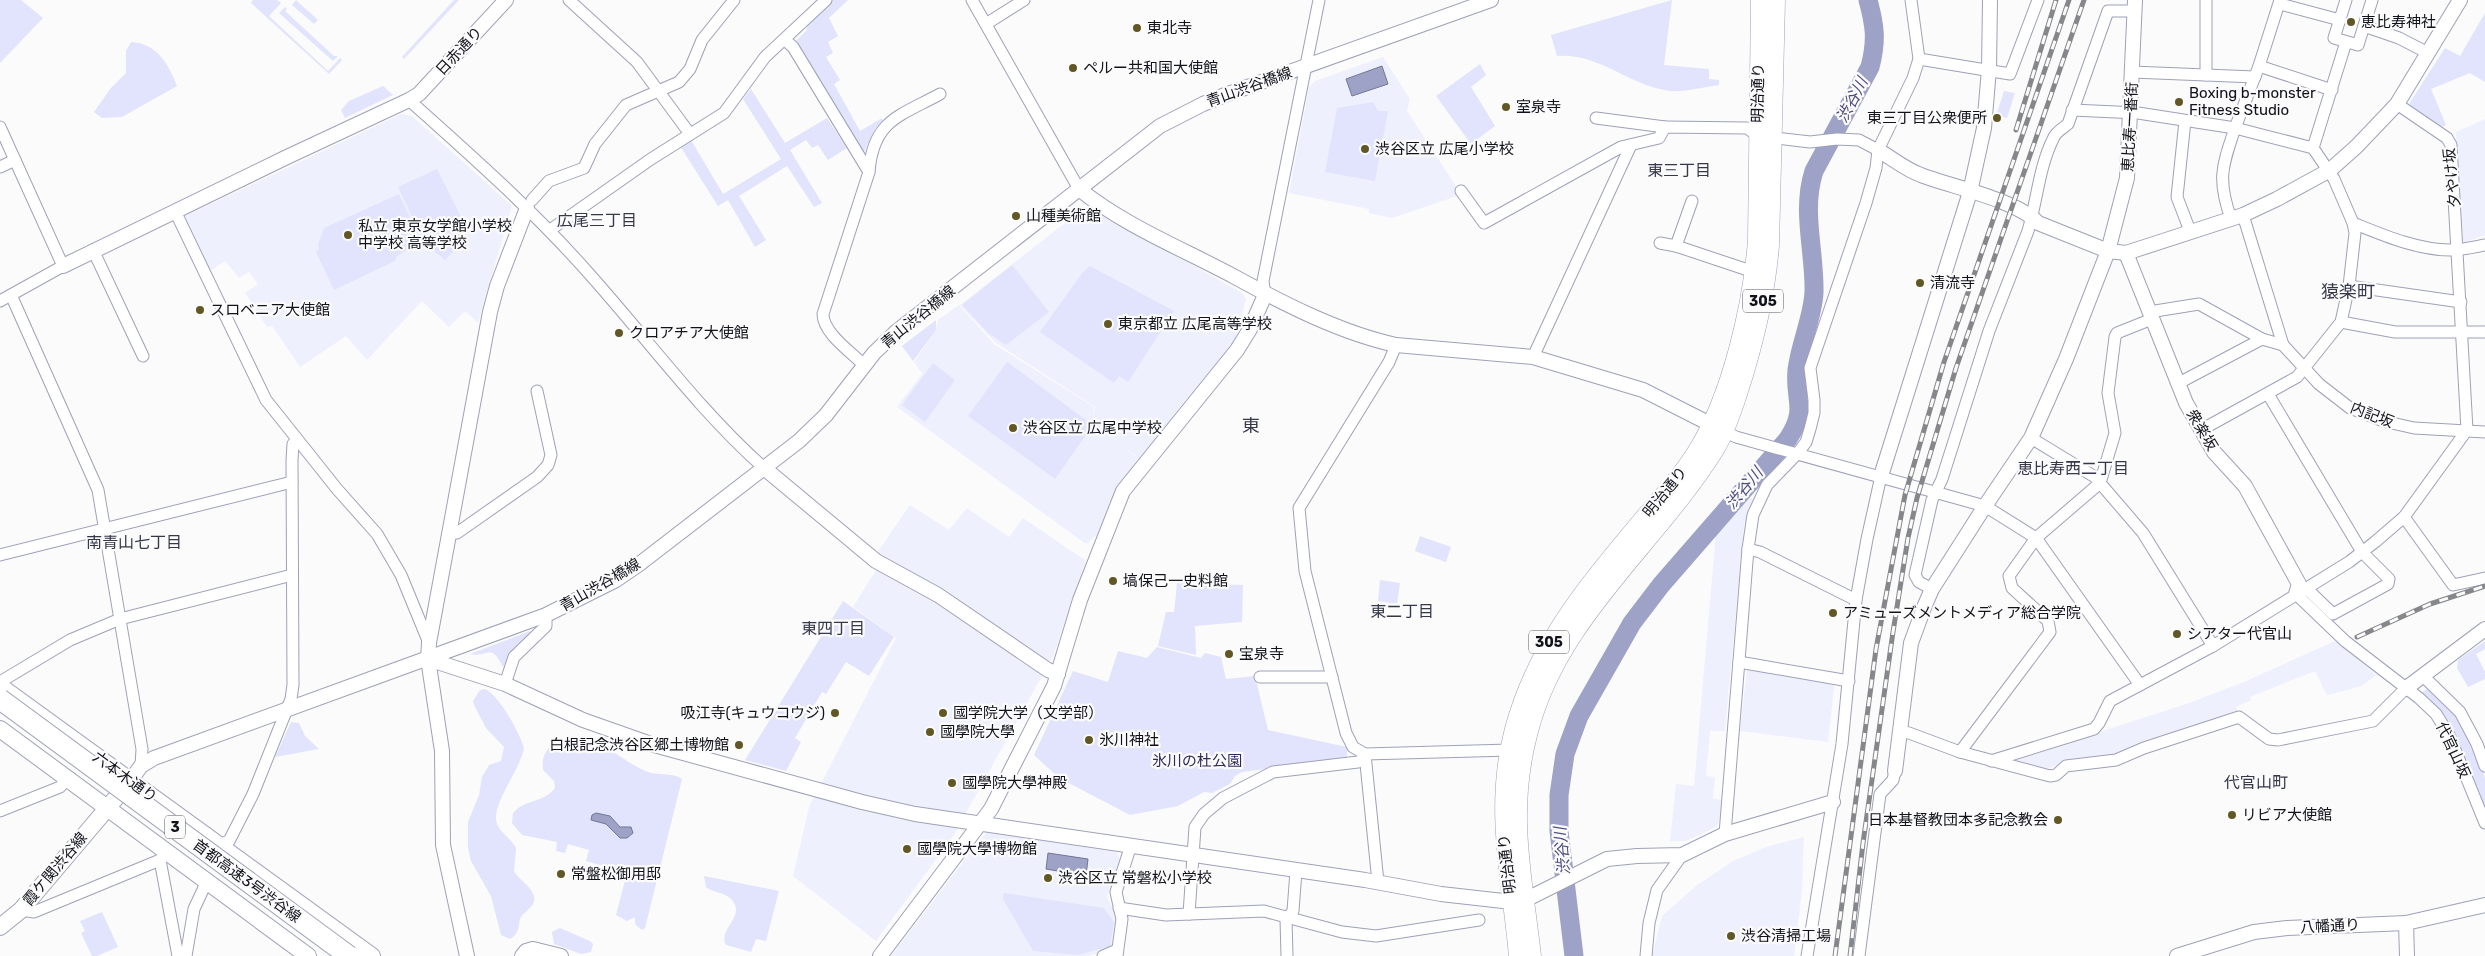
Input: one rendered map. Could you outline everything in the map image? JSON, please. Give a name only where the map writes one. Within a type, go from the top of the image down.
[{"type":"highway","name":"首都高速3号渋谷線","points":[[0,699],[349,956]]},
{"type":"highway","name":"首都高速3号渋谷線","points":[[0,716],[327,956]]},
{"type":"main road","name":"明治通り","points":[[1518,956],[1518,795],[1527,738],[1543,688],[1559,654],[1574,630],[1695,478],[1752,346],[1768,275],[1772,208],[1765,137],[1760,0]]},
{"type":"main road","name":"明治通り","points":[[1532,956],[1518,901],[1502,816],[1510,750],[1525,693],[1554,634],[1572,607],[1683,471],[1704,440],[1717,428],[1754,272],[1776,0]]},
{"type":"main road","name":"六本木通り","points":[[0,686],[372,956]]},
{"type":"main road","points":[[0,708],[113,801],[164,856],[207,881],[308,956]]},
{"type":"main road","points":[[29,708],[42,734],[107,782],[113,801]]},
{"type":"main road","points":[[0,729],[61,773],[113,801],[204,860],[207,881]]},
{"type":"main road","name":"霞ケ関渋谷線","points":[[0,927],[21,910],[130,781]]},
{"type":"street","name":"日赤通り","points":[[63,266],[409,100],[426,87],[506,0]]},
{"type":"street","points":[[569,0],[637,62],[690,134]]},
{"type":"street","points":[[467,956],[443,846],[442,751],[428,659],[429,643],[449,533],[490,312],[497,286],[530,204],[550,181],[584,168],[595,144],[626,104],[679,82],[690,69],[702,40],[734,0]]},
{"type":"street","points":[[550,230],[690,134],[724,113],[765,57],[826,0]]},
{"type":"street","points":[[972,0],[986,24],[992,40],[1079,189],[1143,229],[1265,295],[1374,340],[1396,345],[1534,357],[1644,390],[1736,437],[1985,506],[2036,538],[2140,685]]},
{"type":"street","points":[[986,24],[1024,0]]},
{"type":"street","points":[[880,956],[991,809],[1058,674],[1080,600],[1123,491],[1238,350],[1250,329],[1265,295],[1263,280],[1319,0]]},
{"type":"street","name":"青山渋谷橋線","points":[[142,766],[154,758],[546,615],[595,592],[638,565],[764,468],[817,424],[864,365],[897,331],[1140,140],[1182,114],[1203,104],[1491,0]]},
{"type":"street","points":[[1725,834],[1748,549],[1753,515],[1767,484],[1806,442],[1814,413],[1810,368],[1871,185],[1876,168],[1878,150],[1919,59],[1911,0]]},
{"type":"street","points":[[1807,956],[1833,802],[1849,681],[1856,600],[1866,539],[1881,476],[1970,192],[1984,128],[1989,69],[1990,0]]},
{"type":"street","points":[[1919,59],[1989,69],[1995,72],[2010,74],[2038,0]]},
{"type":"street","points":[[2206,0],[2206,75]]},
{"type":"street","points":[[2346,0],[2334,38],[2358,46],[2372,0]]},
{"type":"street","points":[[1596,118],[1664,127],[1747,128],[1765,137],[1810,142],[1837,138],[1859,140],[1918,174],[2016,207],[2032,216],[2038,223],[2108,251],[2126,253],[2237,217],[2277,199],[2330,170],[2356,147],[2397,104],[2460,0]]},
{"type":"street","points":[[2283,345],[2237,217],[2222,185],[2222,172],[2235,128],[2257,71],[2280,2],[2340,20]]},
{"type":"street","points":[[1932,589],[1919,582],[1914,575],[1932,500],[1942,479],[1989,331],[2032,216],[2033,204],[2054,135],[2068,124],[2108,11],[2135,6]]},
{"type":"street","name":"恵比寿一番街","points":[[1895,771],[1911,643],[1932,589],[2031,438],[2066,359],[2108,251],[2126,190],[2135,6]]},
{"type":"street","points":[[2364,26],[2399,38],[2428,53]]},
{"type":"street","points":[[785,40],[793,47],[869,172]]},
{"type":"street","points":[[2314,148],[2346,42]]},
{"type":"street","points":[[2132,72],[2206,75],[2257,71],[2332,90]]},
{"type":"street","points":[[864,365],[830,331],[823,322],[823,314],[869,172],[871,151],[879,133],[894,120],[940,94]]},
{"type":"street","points":[[409,100],[530,204],[657,356],[764,468],[876,561],[938,595],[1048,670],[1058,674]]},
{"type":"street","name":"夕やけ坂","points":[[2397,104],[2447,138],[2451,145],[2467,430]]},
{"type":"street","points":[[2072,110],[2130,112],[2235,128],[2314,148],[2330,170],[2353,223],[2355,233],[2341,322],[2297,377],[2201,430]]},
{"type":"street","points":[[2185,121],[2177,197],[2190,231]]},
{"type":"street","points":[[0,126],[63,266],[0,301]]},
{"type":"street","points":[[1462,191],[1484,223],[1620,147],[1659,138],[1664,127]]},
{"type":"street","points":[[1534,357],[1632,145]]},
{"type":"street","points":[[0,166],[15,160]]},
{"type":"street","points":[[1676,246],[1692,201]]},
{"type":"street","points":[[176,211],[266,400],[297,440],[377,534],[401,575],[429,643]]},
{"type":"street","points":[[2353,223],[2408,243],[2432,248],[2458,249],[2485,245]]},
{"type":"street","points":[[1660,243],[1676,246],[1754,272]]},
{"type":"street","points":[[93,250],[143,356]]},
{"type":"street","name":"衆楽坂","points":[[2126,253],[2177,384],[2214,452],[2245,486],[2299,584],[2301,591]]},
{"type":"street","points":[[2348,286],[2461,302]]},
{"type":"street","points":[[11,295],[98,490],[142,749],[142,766],[130,781]]},
{"type":"street","points":[[1960,752],[2050,632],[2048,621],[2012,588],[2008,581],[2009,576],[2036,538],[2100,483],[2115,433],[2108,393],[2117,333],[2151,315],[2199,304],[2262,339],[2283,345]]},
{"type":"street","points":[[2341,322],[2394,332],[2485,332]]},
{"type":"street","points":[[2177,384],[2262,339]]},
{"type":"street","points":[[1378,882],[1365,756],[1353,747],[1346,733],[1305,571],[1299,508],[1389,362],[1396,345]]},
{"type":"street","name":"内記坂","points":[[2283,345],[2335,398],[2350,408],[2375,418],[2414,428],[2485,432]]},
{"type":"street","points":[[449,533],[457,533],[537,477],[548,465],[551,455],[537,391]]},
{"type":"street","points":[[2268,394],[2362,552],[2389,579],[2388,584],[2333,614],[2301,591]]},
{"type":"street","points":[[1991,761],[2094,728],[2099,724],[2110,701],[2213,646],[2362,552],[2404,517],[2467,430]]},
{"type":"street","points":[[2031,438],[2095,477],[2143,533],[2213,646]]},
{"type":"street","points":[[218,845],[229,841],[253,794],[287,710],[293,685],[292,444],[297,440]]},
{"type":"street","points":[[0,555],[292,482]]},
{"type":"street","points":[[2404,517],[2453,584],[2485,578]]},
{"type":"street","points":[[1748,549],[1760,552],[1856,600]]},
{"type":"street","points":[[0,682],[70,640],[120,619],[292,575]]},
{"type":"street","name":"代官山坂","points":[[2301,591],[2345,641],[2428,706],[2443,724],[2485,823]]},
{"type":"street","points":[[505,684],[514,657],[546,626],[546,615]]},
{"type":"street","points":[[1899,731],[1910,733],[1960,752],[1991,761],[2056,775],[2066,766],[2116,760],[2144,748],[2239,717],[2269,739],[2278,740],[2373,721],[2405,689],[2485,629]]},
{"type":"street","points":[[428,659],[505,684],[606,730],[693,757],[882,807],[1378,882],[1441,894],[1518,901],[1613,857],[1682,855],[1725,834],[1833,802]]},
{"type":"street","points":[[1739,662],[1849,681]]},
{"type":"street","points":[[2422,676],[2460,712],[2477,744],[2485,766]]},
{"type":"street","points":[[1260,677],[1332,677]]},
{"type":"street","points":[[1189,914],[1197,823],[1223,798],[1273,772],[1358,762],[1365,756],[1510,750]]},
{"type":"street","points":[[1859,956],[1880,794],[1893,780],[1895,771]]},
{"type":"street","points":[[0,811],[60,787],[64,782],[61,773]]},
{"type":"street","points":[[1102,956],[1117,953],[1122,919],[1116,892],[1131,845]]},
{"type":"street","points":[[1646,956],[1649,923],[1657,890],[1682,855]]},
{"type":"street","points":[[21,910],[34,912],[164,856],[178,956]]},
{"type":"street","points":[[1287,956],[1286,919],[1293,911],[1296,871]]},
{"type":"street","points":[[186,956],[194,909],[207,881]]},
{"type":"street","name":"八幡通り","points":[[2177,956],[2237,936],[2270,929],[2406,923],[2485,905]]},
{"type":"street","points":[[1119,908],[1166,915],[1264,911],[1342,932],[1376,936],[1479,920]]},
{"type":"street","points":[[2406,923],[2408,956]]},
{"type":"street","points":[[522,956],[526,951],[533,949],[560,956]]},
{"type":"shaded area","name":"渋谷区立 広尾小学校","points":[[1383,57],[1410,99],[1407,111],[1457,188],[1457,196],[1392,218],[1369,213],[1369,209],[1289,193],[1309,87],[1315,81]]},
{"type":"shaded area","points":[[1382,66],[1388,84],[1352,96],[1346,79]]},
{"type":"shaded area","name":"私立 東京女学館小学校 中学校 高等学校","points":[[401,114],[412,116],[512,206],[478,323],[465,311],[449,327],[422,301],[367,360],[346,336],[300,367],[272,326],[267,327],[245,293],[258,284],[249,272],[239,278],[225,261],[209,272],[184,219],[185,216]]},
{"type":"shaded area","points":[[2485,119],[2485,235],[2465,242],[2459,238],[2456,132]]},
{"type":"shaded area","points":[[1099,212],[1242,293],[1246,299],[1234,343],[1184,402],[1140,459],[1116,442],[1139,459],[1119,488],[1100,532],[1086,544],[897,407],[922,374],[914,362],[936,330],[938,320],[959,305],[994,344],[1094,407],[1092,417],[1095,407],[996,343],[960,305],[1074,216]]},
{"type":"shaded area","points":[[1747,497],[1754,499],[1744,525],[1725,731],[1710,731],[1706,776],[1715,777],[1713,798],[1722,800],[1719,822],[1716,827],[1686,841],[1670,841],[1676,784],[1694,786],[1716,532]]},
{"type":"shaded area","name":"國學院大學","points":[[910,505],[949,530],[967,508],[1009,537],[1023,518],[1086,561],[1053,656],[954,835],[876,941],[793,876],[809,807],[896,638],[853,607],[883,559],[877,553]]},
{"type":"shaded area","points":[[2337,640],[2376,675],[2362,686],[2327,695],[2315,671],[2250,697],[2251,700],[2236,707],[2238,712],[2147,741],[2116,755],[2076,758],[2045,770],[2013,760],[2189,703],[2244,682]]},
{"type":"shaded area","points":[[1747,670],[1835,680],[1828,742],[1740,731]]},
{"type":"shaded area","points":[[596,813],[610,816],[620,827],[631,827],[633,833],[627,838],[620,838],[606,824],[591,820],[592,815]]},
{"type":"shaded area","name":"渋谷区立 常磐松小学校","points":[[987,832],[1116,852],[1121,860],[1107,897],[1119,920],[1115,948],[1088,956],[891,956],[967,857],[973,866],[967,856]]},
{"type":"shaded area","points":[[1804,837],[1802,891],[1794,956],[1652,956],[1662,916],[1696,886],[1733,861],[1766,847]]},
{"type":"shaded area","points":[[1048,853],[1088,859],[1086,876],[1046,869]]},
{"type":"green space","points":[[0,0],[21,0],[43,18],[0,63]]},
{"type":"green space","points":[[253,0],[277,0],[281,3],[269,16],[328,71],[340,58],[342,60],[329,74],[251,3]]},
{"type":"green space","points":[[296,0],[318,20],[314,24],[292,5]]},
{"type":"green space","points":[[454,0],[459,0],[404,59],[402,57]]},
{"type":"green space","points":[[828,0],[848,0],[829,18],[838,36],[828,42],[833,53],[826,57],[840,80],[834,84],[860,131],[882,118],[883,121],[875,129],[863,154],[795,42],[806,31],[810,19]]},
{"type":"green space","points":[[1672,0],[1664,65],[1709,69],[1709,79],[1719,80],[1719,85],[1670,91],[1641,83],[1587,59],[1573,56],[1557,56],[1551,35]]},
{"type":"green space","points":[[285,7],[287,9],[285,11],[334,56],[338,56],[333,61],[279,13]]},
{"type":"green space","points":[[2485,13],[2485,82],[2470,73],[2431,89],[2446,125],[2440,128],[2409,104],[2445,48],[2460,56]]},
{"type":"green space","points":[[131,42],[148,46],[161,56],[177,86],[122,117],[102,118],[94,112],[110,89],[126,73],[126,51]]},
{"type":"green space","points":[[1480,64],[1486,75],[1471,87],[1495,126],[1471,144],[1436,96]]},
{"type":"green space","points":[[383,86],[393,95],[345,118],[341,110],[349,101]]},
{"type":"green space","points":[[751,89],[785,143],[827,118],[847,148],[828,160],[818,145],[812,148],[806,140],[790,150],[822,203],[814,207],[787,166],[739,196],[766,240],[755,247],[728,200],[718,206],[680,146],[691,140],[723,194],[781,159],[743,99]]},
{"type":"green space","points":[[2004,91],[2015,93],[2007,118],[1996,116]]},
{"type":"green space","points":[[1373,102],[1378,111],[1388,111],[1375,181],[1325,172],[1337,108]]},
{"type":"green space","points":[[437,169],[468,231],[465,239],[445,260],[424,242],[398,187]]},
{"type":"green space","points":[[399,194],[420,239],[412,248],[397,256],[395,261],[334,290],[316,252],[319,250],[318,244],[324,228]]},
{"type":"green space","points":[[1012,265],[1049,312],[1006,345],[988,333],[962,305]]},
{"type":"green space","points":[[1090,266],[1174,311],[1128,382],[1119,376],[1114,383],[1040,332],[1083,272]]},
{"type":"green space","points":[[936,320],[936,330],[913,361],[902,346]]},
{"type":"green space","points":[[1007,362],[1093,425],[1055,479],[968,416]]},
{"type":"green space","points":[[933,363],[955,380],[925,422],[902,405]]},
{"type":"green space","points":[[1420,536],[1451,547],[1446,562],[1415,551]]},
{"type":"green space","points":[[1380,580],[1400,583],[1397,604],[1378,601]]},
{"type":"green space","points":[[1177,583],[1243,585],[1242,622],[1195,626],[1196,655],[1158,646],[1166,612],[1174,612]]},
{"type":"green space","points":[[843,601],[894,637],[869,676],[846,662],[826,694],[822,692],[795,738],[801,742],[786,771],[745,760]]},
{"type":"green space","points":[[530,631],[533,635],[503,667],[499,659],[492,653],[470,654]]},
{"type":"green space","points":[[2485,641],[2485,649],[2476,654],[2485,672],[2485,679],[2468,687],[2457,668],[2458,660]]},
{"type":"green space","name":"氷川の杜公園","points":[[1157,647],[1201,658],[1205,653],[1221,657],[1226,679],[1255,676],[1268,730],[1347,747],[1347,759],[1242,772],[1235,776],[1230,784],[1212,793],[1204,792],[1178,806],[1130,815],[1059,778],[1034,755],[1073,671],[1108,682],[1118,651],[1147,658]]},
{"type":"green space","points":[[2429,687],[2457,714],[2479,759],[2485,778],[2485,814],[2473,783],[2420,694]]},
{"type":"green space","points":[[485,689],[503,707],[524,748],[517,767],[501,798],[496,816],[497,824],[516,848],[514,871],[534,895],[532,906],[521,917],[517,933],[510,939],[501,935],[491,896],[471,861],[468,848],[468,822],[479,795],[482,777],[489,765],[501,761],[504,747],[486,728],[474,705],[473,701],[480,690]]},
{"type":"green space","points":[[291,722],[299,723],[305,736],[319,749],[275,757]]},
{"type":"green space","points":[[577,736],[597,742],[632,764],[651,773],[667,774],[682,779],[645,928],[642,930],[635,924],[635,917],[627,921],[616,915],[627,873],[586,861],[589,850],[568,844],[565,853],[556,851],[557,842],[522,835],[512,823],[513,813],[523,806],[546,796],[555,788],[554,781],[543,770],[544,755],[547,750],[563,739]]},
{"type":"green space","points":[[704,876],[779,891],[766,941],[756,939],[751,952],[726,945],[725,935],[735,915],[735,905],[726,895],[706,887]]},
{"type":"green space","points":[[1004,893],[1104,908],[1114,922],[1110,946],[1078,955],[1033,951],[1003,899]]},
{"type":"green space","points":[[102,912],[118,947],[97,956],[92,956],[81,933],[85,931],[80,921]]},
{"type":"green space","points":[[560,928],[590,941],[593,944],[591,952],[581,954],[554,944],[552,932]]},
{"type":"waterway","name":"渋谷川","points":[[1574,956],[1559,831],[1559,795],[1565,754],[1579,716],[1632,623],[1661,585],[1788,439],[1794,428],[1799,412],[1797,370],[1814,292],[1809,216],[1810,186],[1814,171],[1870,67],[1874,49],[1874,33],[1868,0]]},
{"type":"railway","points":[[2016,130],[2056,0]]},
{"type":"railway","points":[[1835,956],[1876,649],[1905,495],[1944,362],[2069,0]]},
{"type":"railway","points":[[1850,956],[1863,843],[1893,632],[1908,538],[1917,498],[1956,368],[2084,0]]},
{"type":"railway","points":[[2357,637],[2430,604],[2485,586]]},
{"type":"place","name":"恵比寿神社","points":[[2351,22]]},
{"type":"place","name":"東北寺","points":[[1137,28]]},
{"type":"place","name":"ペルー共和国大使館","points":[[1073,68]]},
{"type":"place","name":"Boxing b-monster Fitness Studio","points":[[2179,102]]},
{"type":"place","name":"室泉寺","points":[[1506,107]]},
{"type":"place","name":"東三丁目公衆便所","points":[[1997,118]]},
{"type":"place","name":"渋谷区立 広尾小学校","points":[[1365,149]]},
{"type":"place","name":"山種美術館","points":[[1016,216]]},
{"type":"place","name":"私立 東京女学館小学校 中学校 高等学校","points":[[348,235]]},
{"type":"place","name":"清流寺","points":[[1920,283]]},
{"type":"place","name":"スロベニア大使館","points":[[200,310]]},
{"type":"place","name":"東京都立 広尾高等学校","points":[[1108,324]]},
{"type":"place","name":"クロアチア大使館","points":[[619,333]]},
{"type":"place","name":"渋谷区立 広尾中学校","points":[[1013,428]]},
{"type":"place","name":"塙保己一史料館","points":[[1113,581]]},
{"type":"place","name":"アミューズメントメディア総合学院","points":[[1833,613]]},
{"type":"place","name":"シアター代官山","points":[[2177,634]]},
{"type":"place","name":"宝泉寺","points":[[1229,654]]},
{"type":"place","name":"吸江寺(キュウコウジ)","points":[[835,713]]},
{"type":"place","name":"國学院大学（文学部）","points":[[943,713]]},
{"type":"place","name":"國學院大學","points":[[930,732]]},
{"type":"place","name":"氷川神社","points":[[1089,740]]},
{"type":"place","name":"白根記念渋谷区郷土博物館","points":[[739,745]]},
{"type":"place","name":"國學院大學神殿","points":[[952,783]]},
{"type":"place","name":"リビア大使館","points":[[2232,815]]},
{"type":"place","name":"日本基督教団本多記念教会","points":[[2058,820]]},
{"type":"place","name":"國學院大學博物館","points":[[907,849]]},
{"type":"place","name":"常盤松御用邸","points":[[561,874]]},
{"type":"place","name":"渋谷区立 常磐松小学校","points":[[1048,878]]},
{"type":"place","name":"渋谷清掃工場","points":[[1731,936]]},
{"type":"district","name":"東三丁目","points":[[1679,170]]},
{"type":"district","name":"広尾三丁目","points":[[597,220]]},
{"type":"district","name":"猿楽町","points":[[2348,292]]},
{"type":"district","name":"東","points":[[1251,426]]},
{"type":"district","name":"恵比寿西二丁目","points":[[2073,468]]},
{"type":"district","name":"南青山七丁目","points":[[134,542]]},
{"type":"district","name":"東二丁目","points":[[1402,611]]},
{"type":"district","name":"東四丁目","points":[[833,628]]},
{"type":"district","name":"代官山町","points":[[2256,782]]}]
